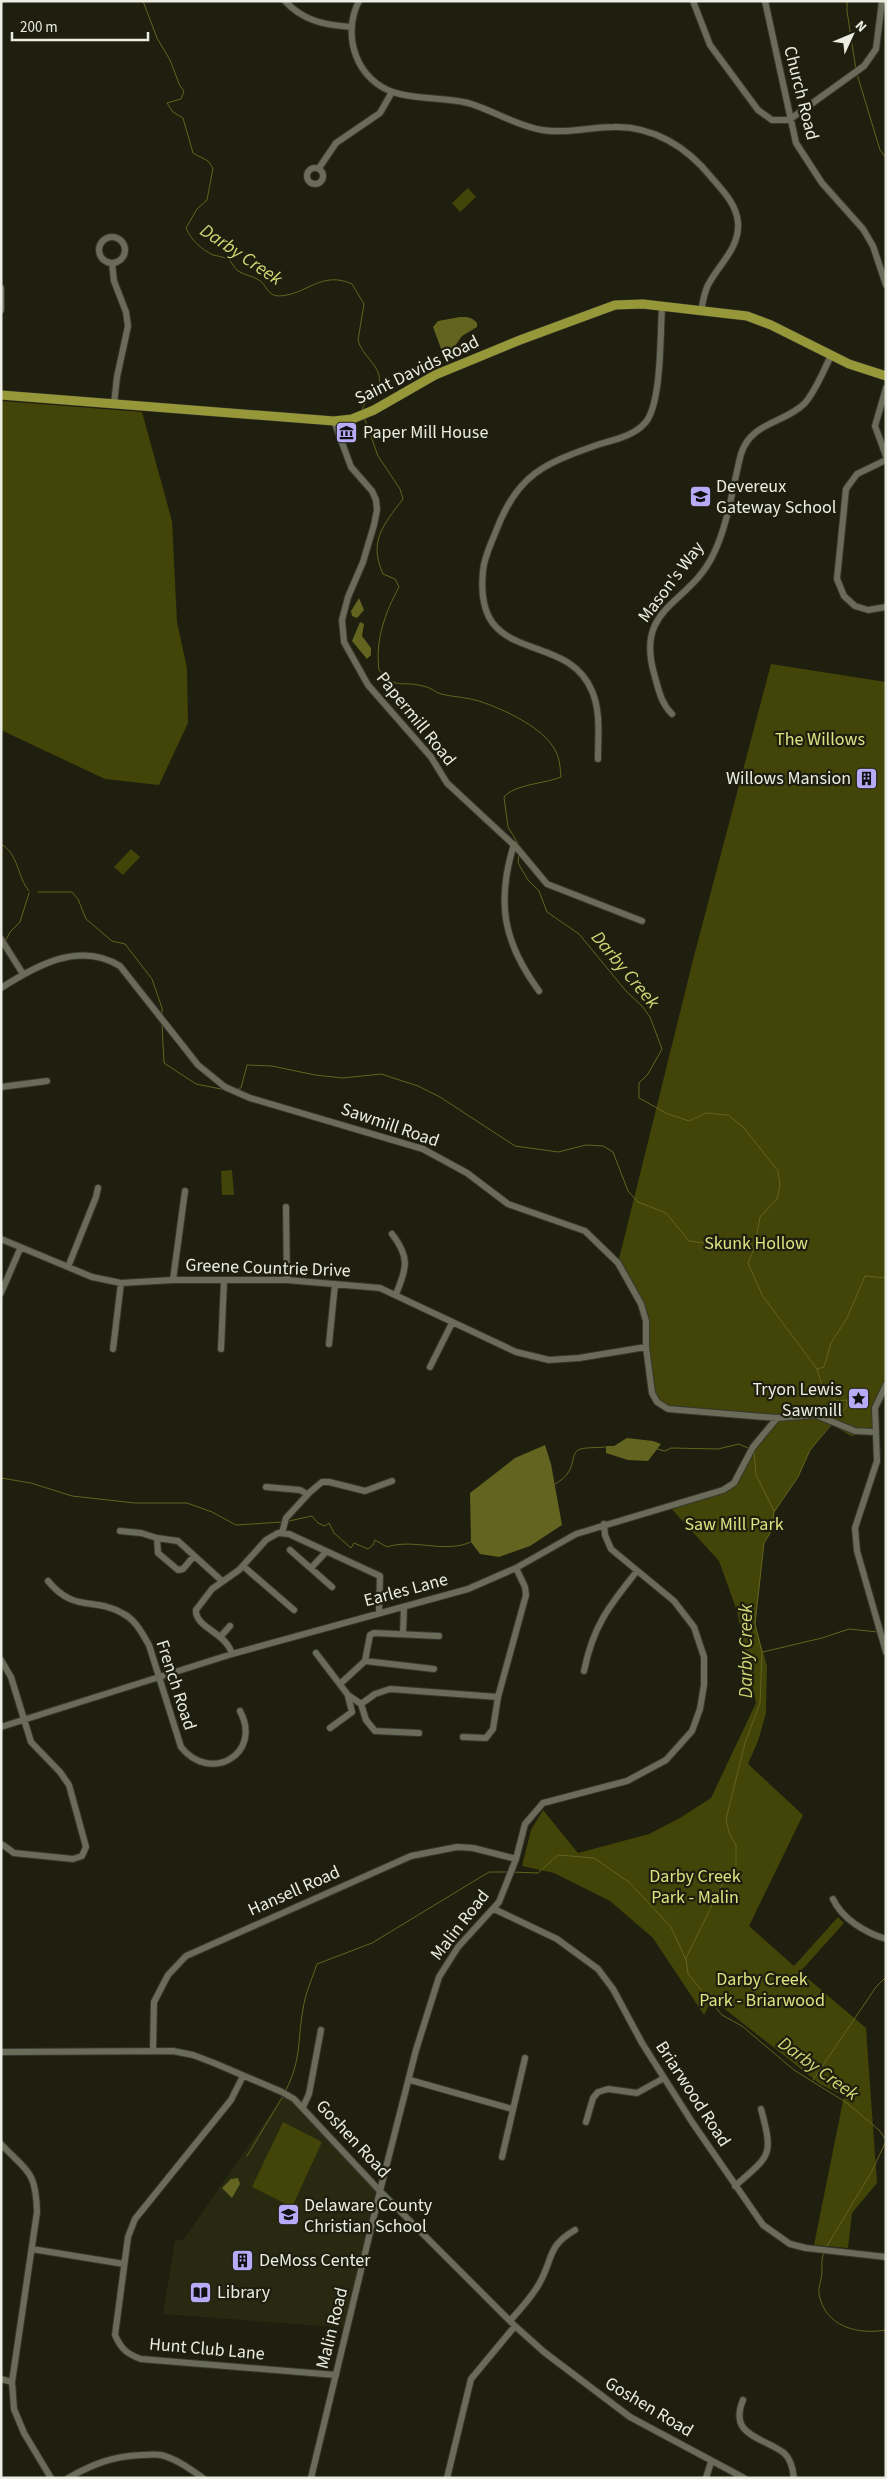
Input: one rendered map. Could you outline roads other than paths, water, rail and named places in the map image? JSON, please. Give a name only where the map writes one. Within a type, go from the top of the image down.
[{"type":"main road","name":"Saint Davids Road","points":[[1,396],[334,421],[352,419],[374,410],[435,375],[520,340],[615,305],[643,304],[662,308],[747,316],[771,325],[832,356],[886,376]]},
{"type":"street","points":[[285,1],[297,12],[312,21],[328,25],[351,27]]},
{"type":"street","points":[[359,1],[351,27],[352,47],[360,64],[372,79],[392,92],[457,100],[542,130],[567,132],[613,127],[640,130],[664,138],[683,149],[702,166],[730,200],[738,221],[737,233],[732,248],[708,285],[701,311]]},
{"type":"street","points":[[693,1],[710,45],[758,110],[772,120],[790,120],[864,66],[876,49],[882,1]]},
{"type":"street","name":"Church Road","points":[[765,1],[794,137],[805,160],[863,229],[873,246],[886,285]]},
{"type":"street","points":[[319,168],[336,142],[380,113],[392,92]]},
{"type":"street","points":[[114,236],[121,240],[126,248],[122,258],[112,263],[101,257],[99,247],[103,239],[114,236]]},
{"type":"street","points":[[112,263],[114,281],[126,312],[128,326],[117,372],[114,404]]},
{"type":"street","points":[[1,288],[1,310]]},
{"type":"street","points":[[598,758],[598,716],[596,702],[589,684],[577,670],[552,653],[514,641],[498,630],[487,608],[482,583],[483,568],[505,509],[523,483],[538,470],[562,457],[630,434],[646,423],[657,395],[662,308]]},
{"type":"street","name":"Mason's Way","points":[[672,714],[662,702],[649,660],[649,640],[652,628],[703,572],[714,554],[742,450],[748,439],[759,428],[796,410],[805,403],[832,356]]},
{"type":"street","points":[[886,388],[875,426],[886,456]]},
{"type":"street","name":"Papermill Road","points":[[334,421],[351,467],[372,491],[377,510],[363,562],[348,596],[342,620],[344,642],[368,686],[430,756],[447,783],[516,846],[547,884],[642,921]]},
{"type":"street","points":[[886,460],[857,474],[846,489],[837,579],[844,596],[855,606],[868,610],[886,607]]},
{"type":"street","points":[[516,846],[505,872],[503,900],[507,926],[521,967],[539,991]]},
{"type":"street","points":[[1,939],[22,974]]},
{"type":"street","name":"Sawmill Road","points":[[1,988],[22,974],[73,954],[94,955],[113,962],[120,966],[198,1065],[225,1087],[250,1098],[423,1149],[467,1172],[508,1204],[585,1231],[618,1263],[641,1304],[646,1321],[646,1347],[652,1393],[657,1402],[668,1409],[777,1418],[816,1415],[848,1429],[860,1432],[874,1432]]},
{"type":"street","points":[[1,1087],[48,1081]]},
{"type":"street","points":[[68,1268],[98,1188]]},
{"type":"street","points":[[173,1280],[185,1191]]},
{"type":"street","points":[[286,1207],[287,1280]]},
{"type":"street","points":[[392,1234],[404,1251],[405,1261],[405,1274],[396,1294]]},
{"type":"street","name":"Greene Countrie Drive","points":[[1,1240],[92,1278],[121,1283],[173,1280],[287,1280],[380,1288],[516,1352],[549,1360],[579,1358],[646,1347]]},
{"type":"street","points":[[1,1293],[20,1249]]},
{"type":"street","points":[[221,1349],[224,1281]]},
{"type":"street","points":[[113,1350],[121,1283]]},
{"type":"street","points":[[329,1344],[335,1284]]},
{"type":"street","points":[[430,1367],[452,1323]]},
{"type":"street","points":[[886,1385],[875,1408],[874,1432],[877,1461],[856,1520],[855,1534],[857,1551],[886,1652]]},
{"type":"street","name":"Earles Lane","points":[[1,1727],[232,1654],[468,1589],[516,1568],[576,1534],[730,1487],[753,1446],[777,1418]]},
{"type":"street","points":[[282,1533],[286,1518],[318,1484],[326,1482],[365,1491],[392,1481]]},
{"type":"street","points":[[266,1486],[300,1490],[307,1494]]},
{"type":"street","name":"Malin Road","points":[[311,2478],[380,2190],[410,2080],[416,2050],[439,1977],[458,1947],[494,1909],[503,1893],[516,1859],[525,1824],[543,1804],[627,1781],[666,1760],[692,1731],[700,1709],[704,1685],[704,1657],[694,1628],[674,1601],[616,1555],[608,1545],[604,1524]]},
{"type":"street","points":[[120,1531],[141,1532],[157,1538],[175,1540],[222,1581]]},
{"type":"street","points":[[232,1654],[229,1644],[221,1636],[202,1624],[196,1612],[212,1589],[243,1566],[266,1540],[275,1534],[282,1533],[380,1576],[379,1613]]},
{"type":"street","points":[[157,1538],[158,1553],[178,1570],[183,1569],[194,1556]]},
{"type":"street","points":[[290,1550],[332,1587]]},
{"type":"street","points":[[312,1568],[326,1552]]},
{"type":"street","points":[[243,1566],[294,1610]]},
{"type":"street","points":[[463,1737],[486,1738],[491,1735],[498,1697],[526,1595],[525,1587],[516,1568]]},
{"type":"street","points":[[584,1671],[597,1626],[605,1611],[637,1571]]},
{"type":"street","name":"French Road","points":[[48,1581],[55,1590],[70,1599],[122,1612],[132,1620],[150,1646],[180,1747],[190,1757],[204,1764],[215,1764],[227,1761],[240,1750],[247,1732],[245,1720],[240,1711]]},
{"type":"street","points":[[403,1633],[404,1607]]},
{"type":"street","points":[[221,1636],[230,1626]]},
{"type":"street","points":[[340,1684],[365,1661],[370,1635],[378,1631],[439,1636]]},
{"type":"street","points":[[316,1653],[348,1695],[361,1704],[366,1720],[376,1731],[419,1733]]},
{"type":"street","points":[[1,1660],[11,1677],[31,1742],[60,1772],[69,1785],[86,1847],[82,1856],[73,1859],[14,1853],[3,1844]]},
{"type":"street","points":[[365,1661],[434,1669]]},
{"type":"street","points":[[361,1704],[376,1694],[390,1688],[498,1697]]},
{"type":"street","points":[[330,1728],[352,1712],[348,1695]]},
{"type":"street","name":"Hansell Road","points":[[153,2050],[154,2002],[168,1975],[186,1956],[411,1856],[457,1847],[473,1848],[516,1859]]},
{"type":"street","points":[[833,1899],[836,1906],[862,1928],[886,1939]]},
{"type":"street","name":"Briarwood Road","points":[[494,1909],[557,1939],[598,1969],[613,1989],[638,2036],[664,2078],[763,2225],[790,2244],[821,2251],[886,2256]]},
{"type":"street","points":[[303,2107],[310,2094],[321,2030]]},
{"type":"street","name":"Goshen Road","points":[[1,2052],[86,2053],[153,2050],[193,2055],[283,2092],[303,2107],[380,2190],[512,2324],[589,2388],[630,2417],[744,2478]]},
{"type":"street","points":[[502,2157],[525,2058]]},
{"type":"street","name":"Hunt Club Lane","points":[[243,2076],[231,2100],[135,2219],[128,2237],[115,2328],[120,2346],[128,2355],[142,2360],[336,2375]]},
{"type":"street","points":[[586,2122],[593,2098],[598,2092],[608,2089],[637,2094],[664,2078]]},
{"type":"street","points":[[410,2080],[512,2109]]},
{"type":"street","points":[[735,2186],[755,2170],[767,2153],[769,2143],[761,2109]]},
{"type":"street","points":[[1,2144],[25,2166],[36,2188],[37,2212],[12,2382],[14,2409],[24,2433],[51,2478]]},
{"type":"street","points":[[447,2478],[471,2379],[539,2284],[554,2246],[560,2239],[575,2230]]},
{"type":"street","points":[[32,2249],[124,2264]]},
{"type":"street","points":[[1,2379],[12,2382]]},
{"type":"street","points":[[743,2400],[738,2412],[741,2424],[747,2432],[786,2454],[793,2467],[794,2478]]},
{"type":"street","points":[[68,2478],[94,2463],[107,2459],[121,2456],[161,2455],[182,2464],[203,2478]]},
{"type":"street","points":[[706,2478],[711,2462]]},
{"type":"waterway","points":[[1,3],[7,1]]},
{"type":"waterway","name":"Darby Creek","points":[[143,1],[157,38],[170,60],[180,86],[184,91],[181,99],[167,103],[173,112],[183,118],[193,153],[208,161],[213,168],[207,200],[197,209],[186,228],[188,232],[204,250],[213,255],[228,259],[238,271],[259,280],[275,296],[289,295],[323,281],[341,280],[352,284],[364,304],[358,340],[378,372],[379,378],[378,389],[365,404],[362,411]]},
{"type":"waterway","points":[[847,1],[856,70]]},
{"type":"waterway","points":[[857,74],[880,150],[886,158]]},
{"type":"waterway","name":"Darby Creek","points":[[364,417],[378,456],[400,489],[403,499],[384,525],[378,542],[377,552],[383,574],[395,579],[399,587],[382,627],[378,648],[379,670],[395,683],[415,684],[441,694],[489,704],[532,726],[549,742],[558,757],[561,777],[515,789],[504,797],[508,827],[519,845]]},
{"type":"waterway","points":[[1,844],[7,848],[15,860],[29,891]]},
{"type":"waterway","name":"Darby Creek","points":[[519,854],[518,863],[528,880],[539,891],[547,912],[579,934],[650,1017],[662,1049],[648,1074],[639,1083],[639,1098],[668,1114],[689,1121],[706,1113],[728,1115],[744,1128],[778,1171],[780,1186],[777,1199],[760,1217],[754,1249],[748,1263],[762,1295],[817,1369],[824,1392],[837,1401],[847,1400],[847,1406],[835,1420]]},
{"type":"waterway","points":[[38,892],[72,892],[78,899],[86,919],[112,941],[125,944],[152,979],[162,1008],[162,1015]]},
{"type":"waterway","points":[[6,940],[10,932],[20,922],[29,893]]},
{"type":"waterway","points":[[162,1024],[164,1063],[196,1084],[226,1090]]},
{"type":"waterway","points":[[235,1089],[241,1088],[247,1065],[272,1066],[315,1075],[343,1078],[381,1074],[418,1086],[440,1097],[515,1146],[558,1152],[586,1145],[603,1146],[613,1152],[628,1191],[638,1202],[666,1213],[689,1241],[727,1246],[740,1242],[753,1248]]},
{"type":"waterway","points":[[817,1369],[824,1367],[831,1343],[847,1318],[865,1276],[886,1278]]},
{"type":"waterway","name":"Darby Creek","points":[[831,1425],[810,1450],[798,1477],[774,1512],[772,1530],[764,1543],[755,1624],[762,1652],[760,1703],[745,1743],[726,1819],[729,1833],[736,1845],[736,1872],[726,1877],[686,1958],[688,1974],[722,2015],[742,2026],[794,2070],[847,2103],[879,2130],[886,2140]]},
{"type":"waterway","points":[[657,1449],[665,1451],[671,1448],[718,1449],[739,1444],[750,1449]]},
{"type":"waterway","points":[[555,1484],[567,1474],[578,1450],[605,1447]]},
{"type":"waterway","points":[[754,1450],[756,1475],[774,1511]]},
{"type":"waterway","points":[[1,1478],[31,1483],[72,1496],[135,1503],[187,1503],[212,1512],[236,1525],[282,1522]]},
{"type":"waterway","points":[[289,1521],[312,1516],[318,1523],[325,1526],[329,1523],[334,1533],[351,1548],[354,1543],[368,1549],[375,1540],[387,1547],[408,1544],[450,1547],[471,1542]]},
{"type":"waterway","points":[[763,1652],[822,1638],[849,1629],[878,1632]]},
{"type":"waterway","points":[[512,1872],[538,1873],[558,1855],[594,1858],[629,1882],[671,1927],[686,1960]]},
{"type":"waterway","points":[[286,2090],[297,2059],[305,1998],[317,1964],[372,1943],[489,1872],[508,1872]]},
{"type":"waterway","points":[[813,2080],[876,1987],[886,1977]]},
{"type":"waterway","points":[[247,2156],[283,2096]]},
{"type":"waterway","name":"Darby Creek","points":[[827,2246],[872,2171],[886,2141]]},
{"type":"waterway","name":"Darby Creek","points":[[824,2252],[819,2294],[822,2305],[828,2314],[835,2321],[854,2330],[886,2330]]},
{"type":"place","name":"Paper Mill House","points":[[347,432]]},
{"type":"place","name":"Devereux Gateway School","points":[[700,496]]},
{"type":"place","name":"Willows Mansion","points":[[867,778]]},
{"type":"place","name":"Tryon Lewis Sawmill","points":[[858,1399]]},
{"type":"place","name":"Delaware County Christian School","points":[[288,2215]]},
{"type":"place","name":"DeMoss Center","points":[[243,2260]]},
{"type":"place","name":"Library","points":[[201,2292]]},
{"type":"park label","name":"The Willows","points":[[820,739]]},
{"type":"park label","name":"Skunk Hollow","points":[[756,1243]]},
{"type":"park label","name":"Saw Mill Park","points":[[734,1524]]},
{"type":"park label","name":"Darby Creek Park - Malin","points":[[695,1886]]},
{"type":"park label","name":"Darby Creek Park - Briarwood","points":[[762,1989]]}]
